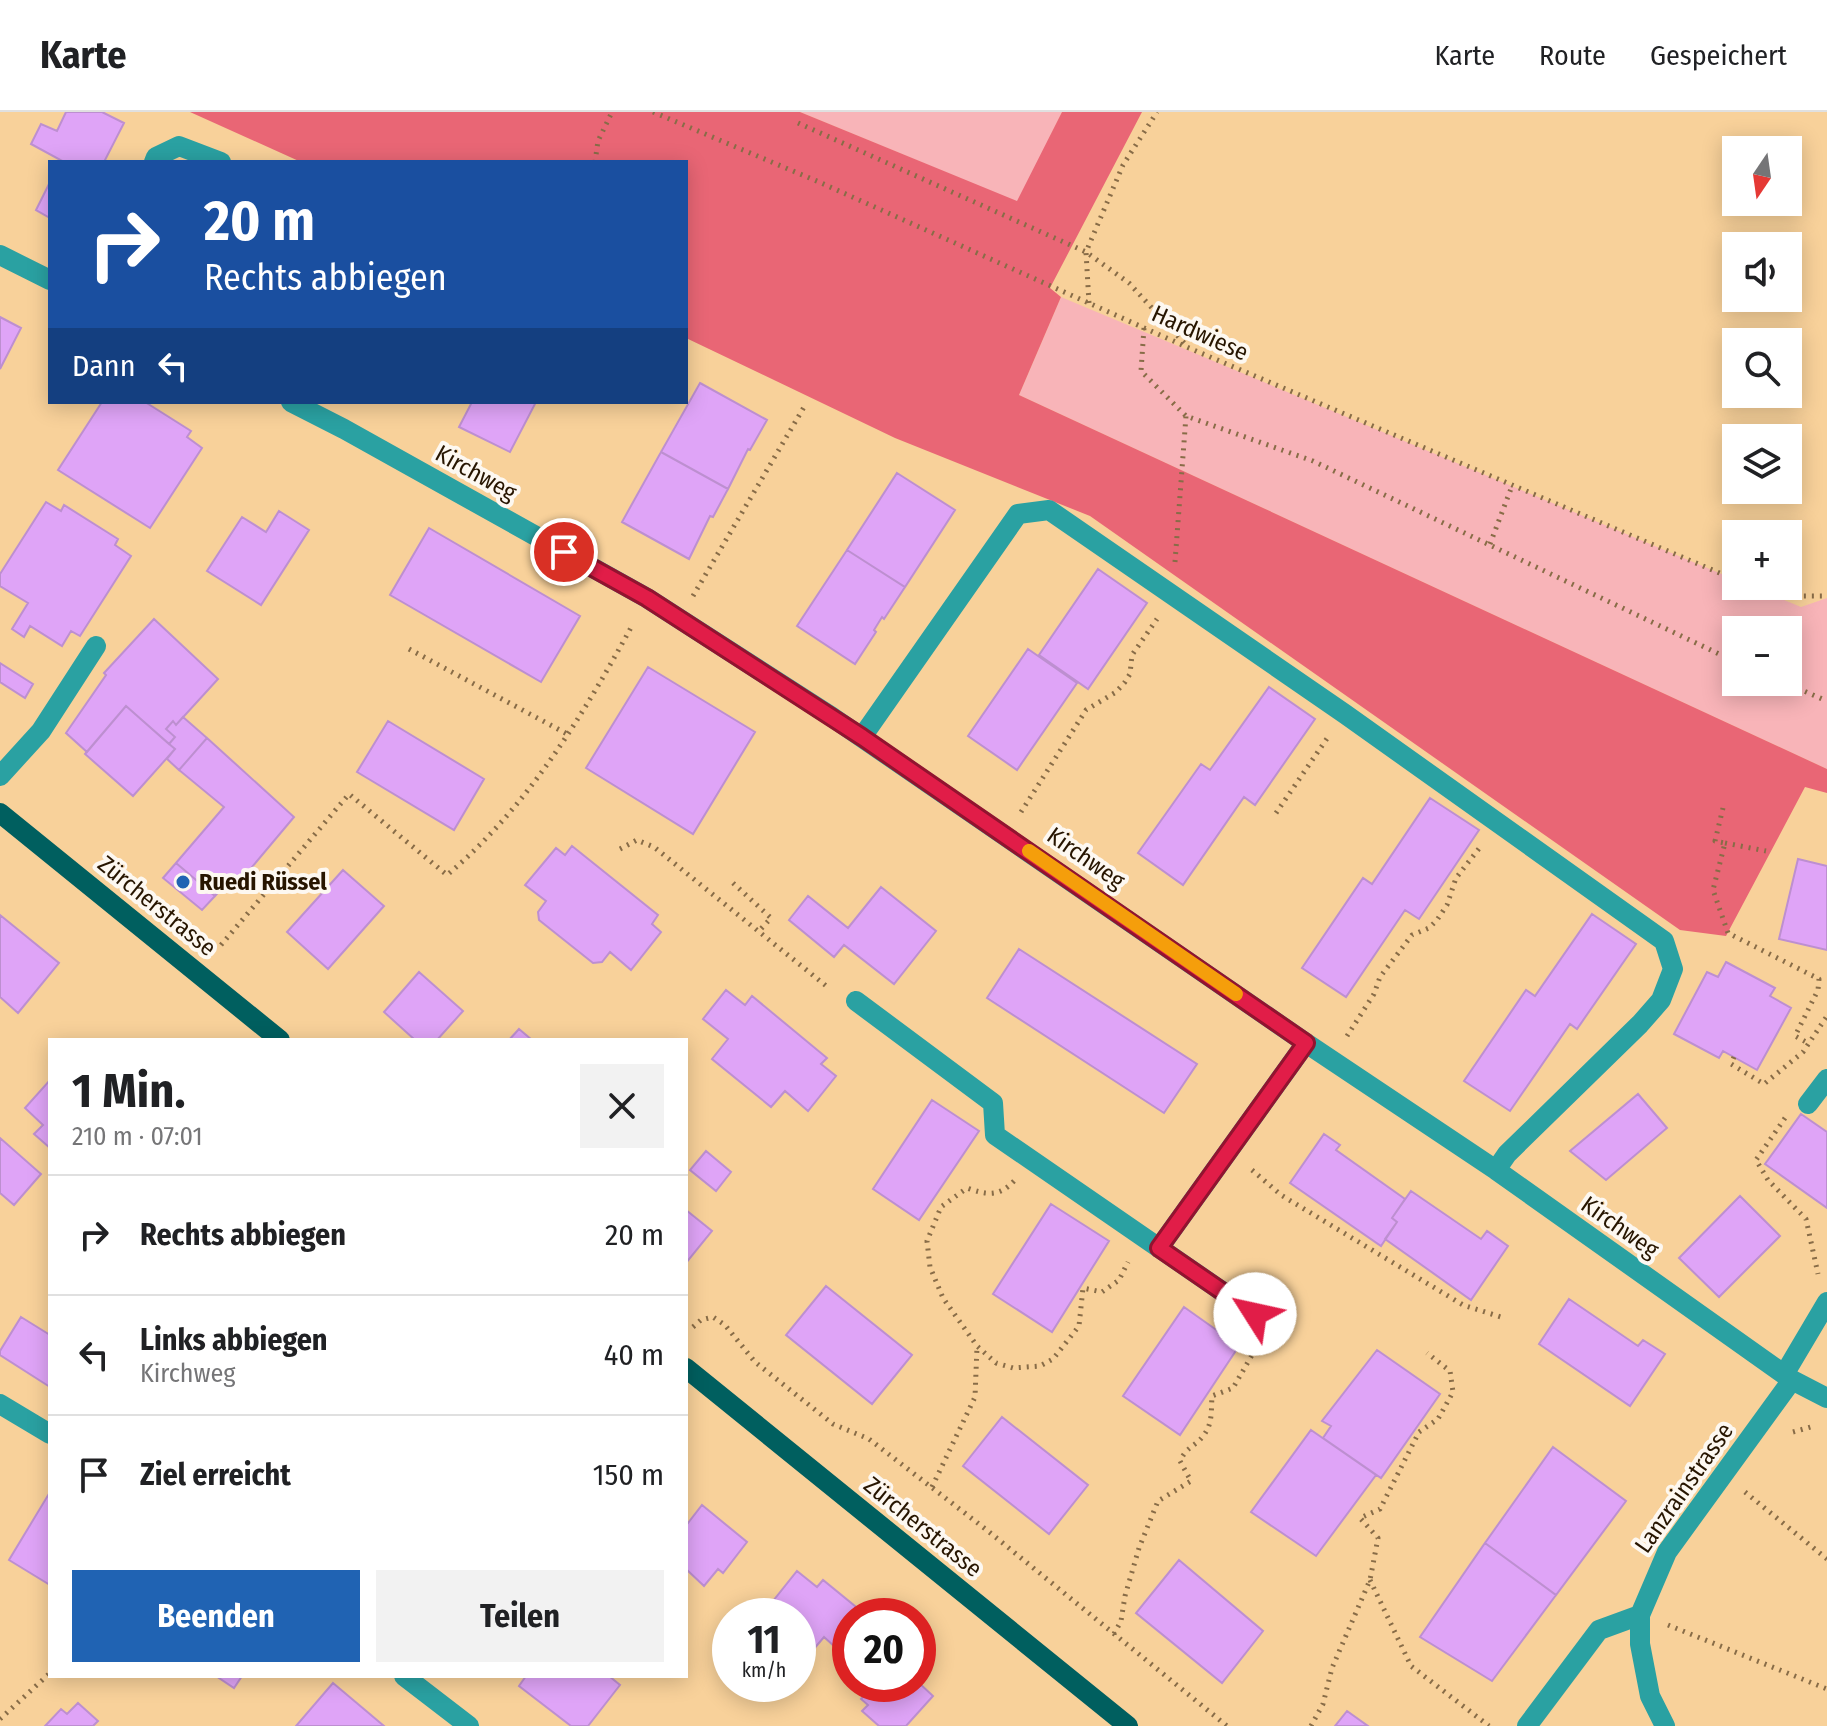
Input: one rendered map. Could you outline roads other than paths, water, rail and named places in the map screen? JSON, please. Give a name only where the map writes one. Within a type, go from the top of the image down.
[{"type":"main road","name":"Zürcherstrasse","points":[[0,813],[278,1038]]},
{"type":"main road","name":"Zürcherstrasse","points":[[688,1370],[1128,1726]]},
{"type":"street","points":[[155,160],[179,146],[216,160]]},
{"type":"street","points":[[0,255],[48,279]]},
{"type":"street","name":"Kirchweg","points":[[295,404],[647,598],[862,737],[1496,1170],[1788,1376],[1827,1398]]},
{"type":"street","points":[[862,737],[1018,514],[1049,510],[1358,723],[1664,941],[1673,969],[1661,1000],[1507,1154],[1496,1170]]},
{"type":"street","points":[[0,776],[41,731],[96,646]]},
{"type":"street","points":[[856,1001],[993,1103],[995,1135],[1255,1314]]},
{"type":"street","points":[[1159,1248],[1306,1043]]},
{"type":"street","points":[[1808,1104],[1827,1079]]},
{"type":"street","name":"Lanzrainstrasse","points":[[1665,1726],[1650,1696],[1640,1644],[1640,1615],[1667,1552],[1788,1376],[1827,1302]]},
{"type":"street","points":[[0,1404],[48,1433]]},
{"type":"street","points":[[1527,1726],[1599,1630],[1640,1615]]},
{"type":"street","points":[[407,1678],[469,1726]]},
{"type":"place","name":"Ruedi Rüssel","points":[[183,882]]}]
